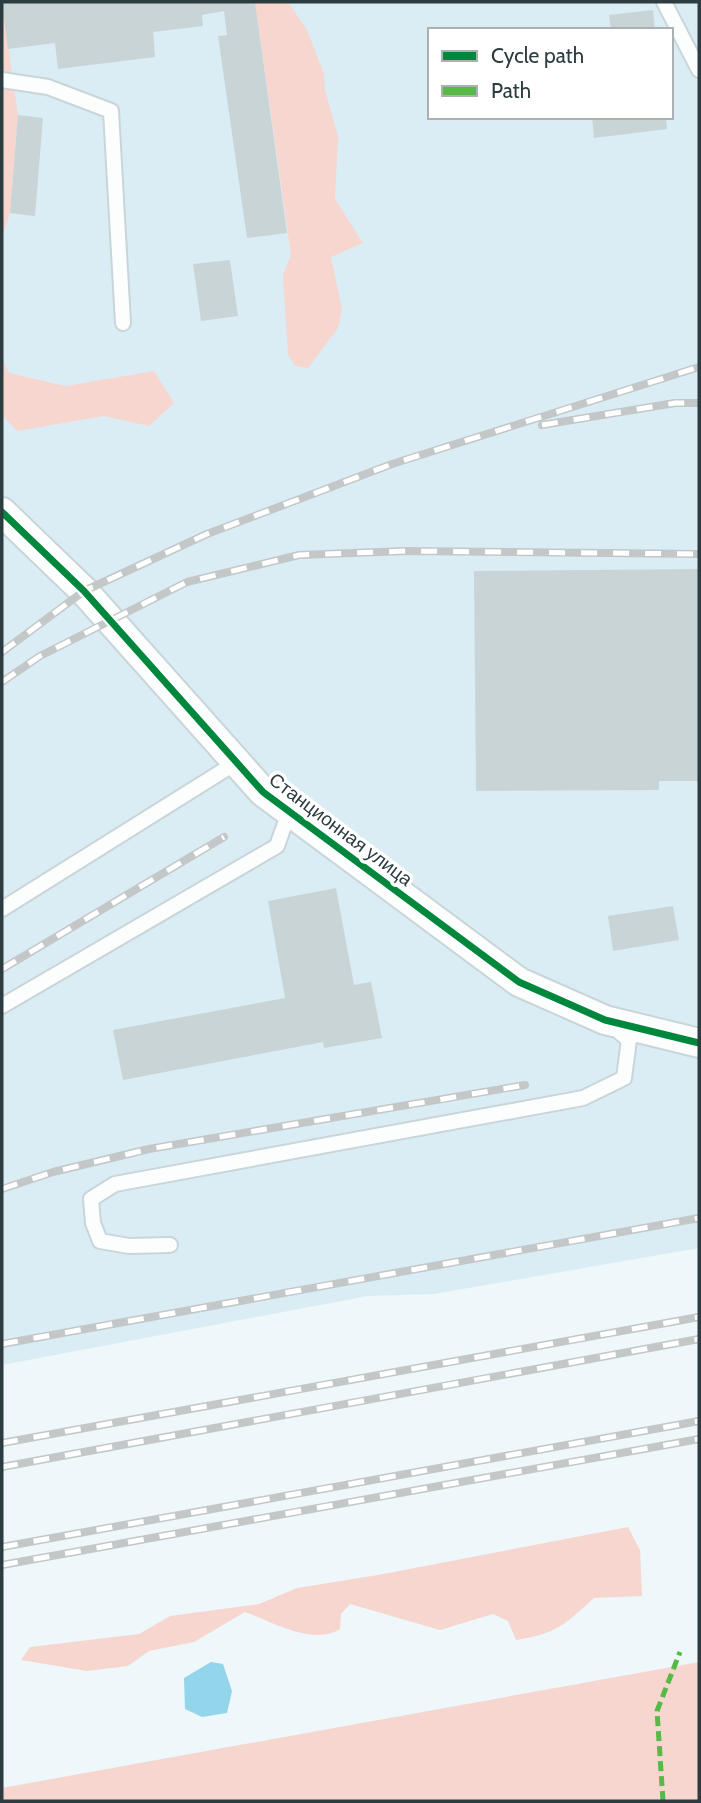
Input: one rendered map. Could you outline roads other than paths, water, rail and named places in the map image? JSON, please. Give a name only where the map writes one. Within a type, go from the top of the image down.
[{"type":"street","name":"Станционная улица","points":[[2,512],[84,590],[263,792],[289,812],[519,982],[605,1020],[699,1043]]},
{"type":"lane","points":[[664,2],[699,70]]},
{"type":"lane","points":[[2,80],[48,87],[111,111],[123,323]]},
{"type":"lane","points":[[2,909],[237,762]]},
{"type":"lane","points":[[2,1006],[277,846],[289,812]]},
{"type":"lane","points":[[170,1245],[129,1246],[100,1241],[93,1223],[91,1199],[115,1184],[583,1098],[624,1078],[629,1040],[605,1020]]},
{"type":"water","points":[[211,1662],[223,1664],[232,1691],[227,1713],[202,1717],[185,1709],[184,1678]]},
{"type":"railway","points":[[2,652],[84,591],[207,534],[392,464],[699,367]]},
{"type":"railway","points":[[542,425],[675,403],[699,403]]},
{"type":"railway","points":[[2,682],[40,656],[187,582],[299,555],[406,551],[699,554]]},
{"type":"railway","points":[[2,969],[224,837]]},
{"type":"railway","points":[[2,1189],[53,1172],[149,1149],[525,1085]]},
{"type":"railway","points":[[2,1344],[699,1218]]},
{"type":"railway","points":[[2,1443],[699,1317]]},
{"type":"railway","points":[[2,1467],[699,1339]]},
{"type":"railway","points":[[2,1547],[699,1421]]},
{"type":"railway","points":[[2,1565],[699,1439]]}]
